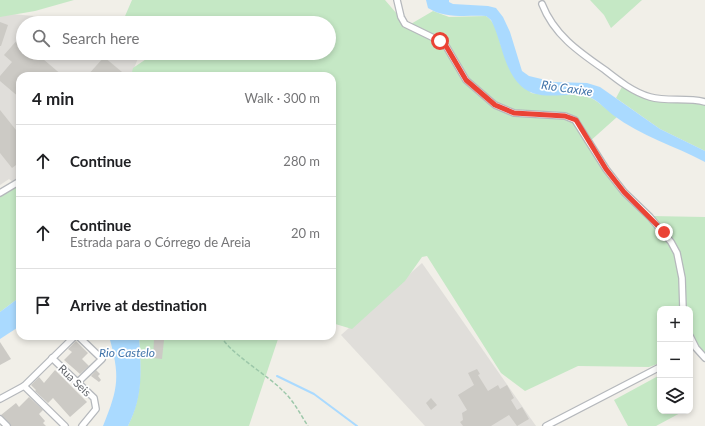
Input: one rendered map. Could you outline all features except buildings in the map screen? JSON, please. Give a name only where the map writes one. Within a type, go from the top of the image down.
[{"type":"street","points":[[397,0],[401,17],[405,24],[440,41],[446,46],[466,80],[495,105],[514,113],[565,116],[576,120],[606,169],[624,192],[664,232],[677,253],[682,278],[683,306]]},
{"type":"street","points":[[542,4],[553,25],[566,41],[581,54],[623,84],[652,97],[705,102]]},
{"type":"street","points":[[0,193],[16,183]]},
{"type":"street","points":[[0,399],[24,386],[71,340]]},
{"type":"street","points":[[78,382],[102,359],[82,340]]},
{"type":"street","points":[[693,350],[705,358]]},
{"type":"street","name":"Rua Seis","points":[[52,358],[94,398],[96,404],[92,416],[82,426]]},
{"type":"street","points":[[546,426],[657,369]]},
{"type":"street","points":[[24,386],[65,426]]},
{"type":"street","points":[[0,419],[7,426]]},
{"type":"path","points":[[224,340],[227,345],[264,373],[283,390],[292,400],[308,426]]},
{"type":"shaded area","points":[[0,13],[34,16],[16,16],[16,60],[137,60],[132,72],[16,72],[16,184],[9,179],[0,185]]},
{"type":"shaded area","points":[[422,263],[536,426],[425,426],[341,335]]},
{"type":"green space","points":[[0,0],[74,0],[35,11],[0,17]]},
{"type":"green space","points":[[132,0],[385,0],[397,14],[404,28],[433,11],[449,17],[486,16],[496,28],[502,48],[509,63],[531,93],[545,95],[572,94],[586,96],[598,102],[617,117],[588,143],[607,173],[641,208],[650,216],[705,217],[705,359],[693,349],[693,306],[657,306],[657,364],[649,367],[578,366],[525,391],[501,373],[427,256],[422,257],[405,281],[352,329],[336,324],[336,72],[132,72],[133,68],[145,60],[336,60],[336,16],[125,16]]},
{"type":"green space","points":[[590,0],[642,0],[611,28],[604,15]]},
{"type":"green space","points":[[623,85],[662,99],[705,105],[705,151],[660,129],[616,98]]},
{"type":"green space","points":[[16,185],[16,300],[0,312],[0,195]]},
{"type":"green space","points":[[139,340],[278,340],[249,426],[128,426],[133,415],[139,393]]},
{"type":"green space","points":[[657,377],[657,414],[678,414],[656,426],[628,426],[614,400]]},
{"type":"water","name":"Rio Caxixe","points":[[426,0],[449,0],[449,2],[453,4],[488,6],[496,8],[503,17],[510,32],[522,71],[529,76],[554,82],[587,83],[600,87],[660,129],[705,151],[705,162],[635,129],[613,115],[590,97],[578,95],[552,96],[536,94],[528,91],[521,86],[510,71],[491,20],[486,16],[456,16],[441,14],[428,8]]},
{"type":"water","points":[[16,300],[16,329],[0,339],[0,312]]},
{"type":"water","name":"Rio Castelo","points":[[110,340],[139,340],[141,371],[139,393],[137,404],[128,426],[103,426],[115,391],[116,372]]},
{"type":"waterway","points":[[277,376],[314,394],[357,426]]},
{"type":"route","points":[[440,41],[446,46],[466,80],[495,105],[514,113],[565,116],[576,120],[606,169],[624,192],[634,200],[664,232]]}]
